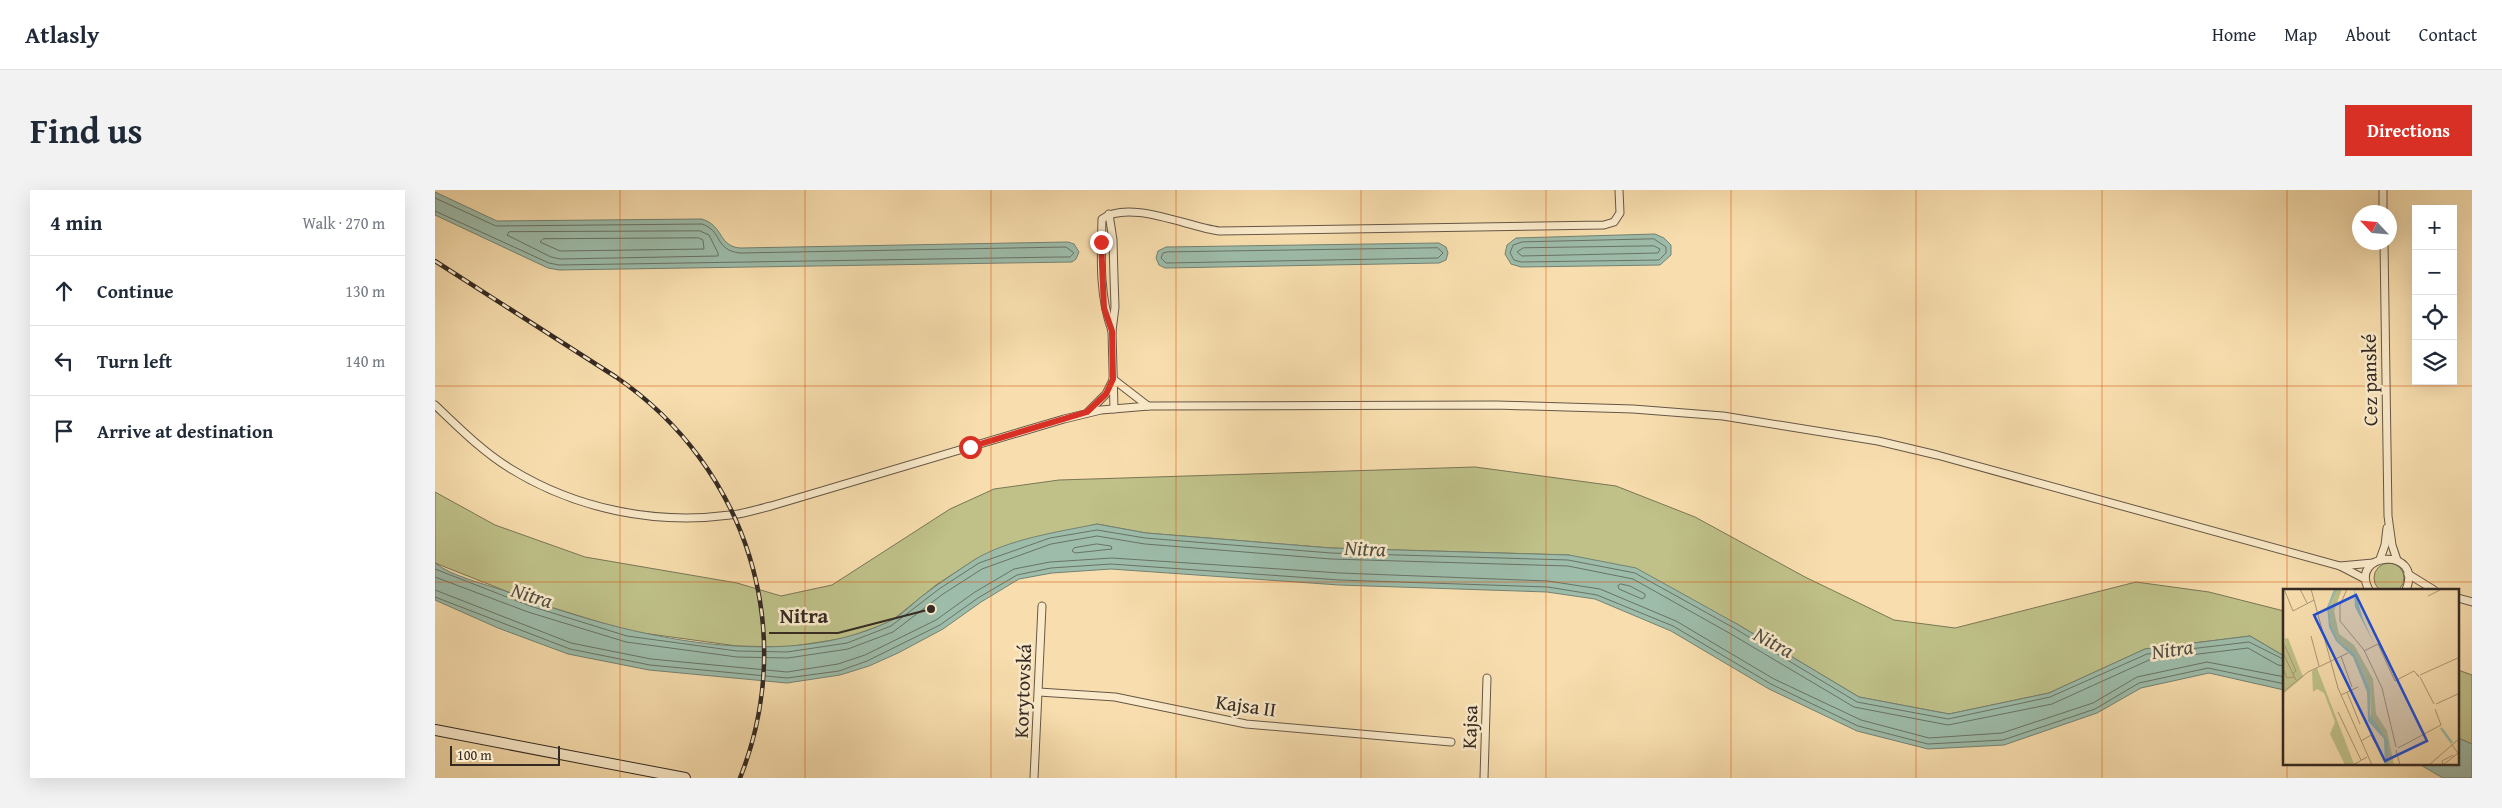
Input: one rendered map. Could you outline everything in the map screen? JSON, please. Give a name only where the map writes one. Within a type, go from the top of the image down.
[{"type":"street","points":[[1112,331],[1104,308],[1102,277],[1102,219],[1109,214],[1146,213],[1219,231],[1604,225],[1614,222],[1620,213],[1619,190]]},
{"type":"street","points":[[2383,190],[2383,205]]},
{"type":"street","points":[[1109,214],[1113,240],[1115,307],[1112,331],[1114,409]]},
{"type":"street","name":"Cez panské","points":[[2380,559],[2385,545],[2388,516],[2384,250]]},
{"type":"street","points":[[1113,379],[1149,406]]},
{"type":"street","points":[[1087,412],[1106,394],[1113,379]]},
{"type":"street","points":[[435,405],[459,428],[510,468],[554,492],[637,516],[696,518],[731,515],[771,506],[1087,412],[1114,409],[1149,406],[1506,406],[1633,409],[1723,416],[1877,442],[1937,455],[2340,566],[2365,579]]},
{"type":"street","name":"Cez panské","points":[[2388,516],[2392,545],[2397,560]]},
{"type":"street","points":[[2369,589],[2365,579],[2367,570],[2380,559],[2388,558],[2397,560],[2404,566],[2408,574],[2432,589]]},
{"type":"street","points":[[2340,566],[2373,563]]},
{"type":"street","points":[[2406,589],[2408,574]]},
{"type":"street","points":[[2459,598],[2472,602]]},
{"type":"street","name":"Korytovská","points":[[1034,778],[1042,606]]},
{"type":"street","name":"Kajsa","points":[[1484,778],[1487,678]]},
{"type":"street","name":"Kajsa II","points":[[1039,692],[1115,697],[1246,724],[1451,742]]},
{"type":"street","points":[[435,730],[685,778]]},
{"type":"green space","points":[[1475,467],[1616,486],[1695,517],[1805,577],[1894,620],[1955,628],[2136,582],[2209,592],[2283,611],[2283,655],[2250,636],[2145,649],[2049,693],[1949,714],[1859,697],[1737,624],[1569,555],[1331,548],[1146,533],[1097,524],[1011,545],[976,559],[936,585],[890,622],[846,638],[787,647],[737,646],[628,631],[531,601],[435,563],[435,492],[495,525],[585,557],[737,583],[781,596],[832,585],[950,509],[994,489],[1059,480]]},
{"type":"green space","points":[[2383,564],[2395,564],[2403,572],[2403,584],[2400,589],[2378,589],[2375,584],[2375,572]]},
{"type":"green space","points":[[2459,670],[2472,675],[2472,744],[2459,738]]},
{"type":"water","points":[[435,192],[497,221],[702,219],[714,226],[728,244],[740,248],[1068,242],[1074,244],[1079,252],[1076,259],[1072,262],[559,270],[548,268],[435,215]]},
{"type":"water","points":[[1655,234],[1664,238],[1671,245],[1671,255],[1660,265],[1521,267],[1511,264],[1505,254],[1507,245],[1516,238]]},
{"type":"water","points":[[1439,243],[1446,247],[1448,253],[1446,260],[1439,263],[1165,268],[1159,265],[1156,258],[1158,251],[1166,247]]},
{"type":"water","points":[[1097,524],[1146,533],[1331,548],[1569,555],[1636,568],[1737,624],[1859,697],[1949,714],[2049,693],[2145,649],[2250,636],[2283,655],[2283,690],[2209,673],[2141,688],[2097,713],[2004,745],[1928,749],[1857,731],[1769,689],[1671,631],[1595,599],[1547,592],[1339,585],[1111,569],[1052,573],[1019,579],[981,602],[943,629],[869,666],[840,675],[787,683],[649,670],[568,654],[498,628],[435,600],[435,563],[459,576],[549,607],[645,633],[696,642],[746,647],[796,645],[844,638],[888,622],[974,560],[1018,541]]},
{"type":"water","points":[[2459,738],[2472,744],[2472,778],[2443,778],[2422,766],[2459,766]]},
{"type":"railway","points":[[435,261],[616,377],[661,414],[699,457],[728,504],[749,556],[761,610],[764,666],[757,722],[740,778]]},
{"type":"place","name":"Nitra","points":[[931,609]]},
{"type":"route","points":[[970,447],[1087,412],[1106,394],[1113,379],[1112,331],[1104,308],[1101,242]]}]
